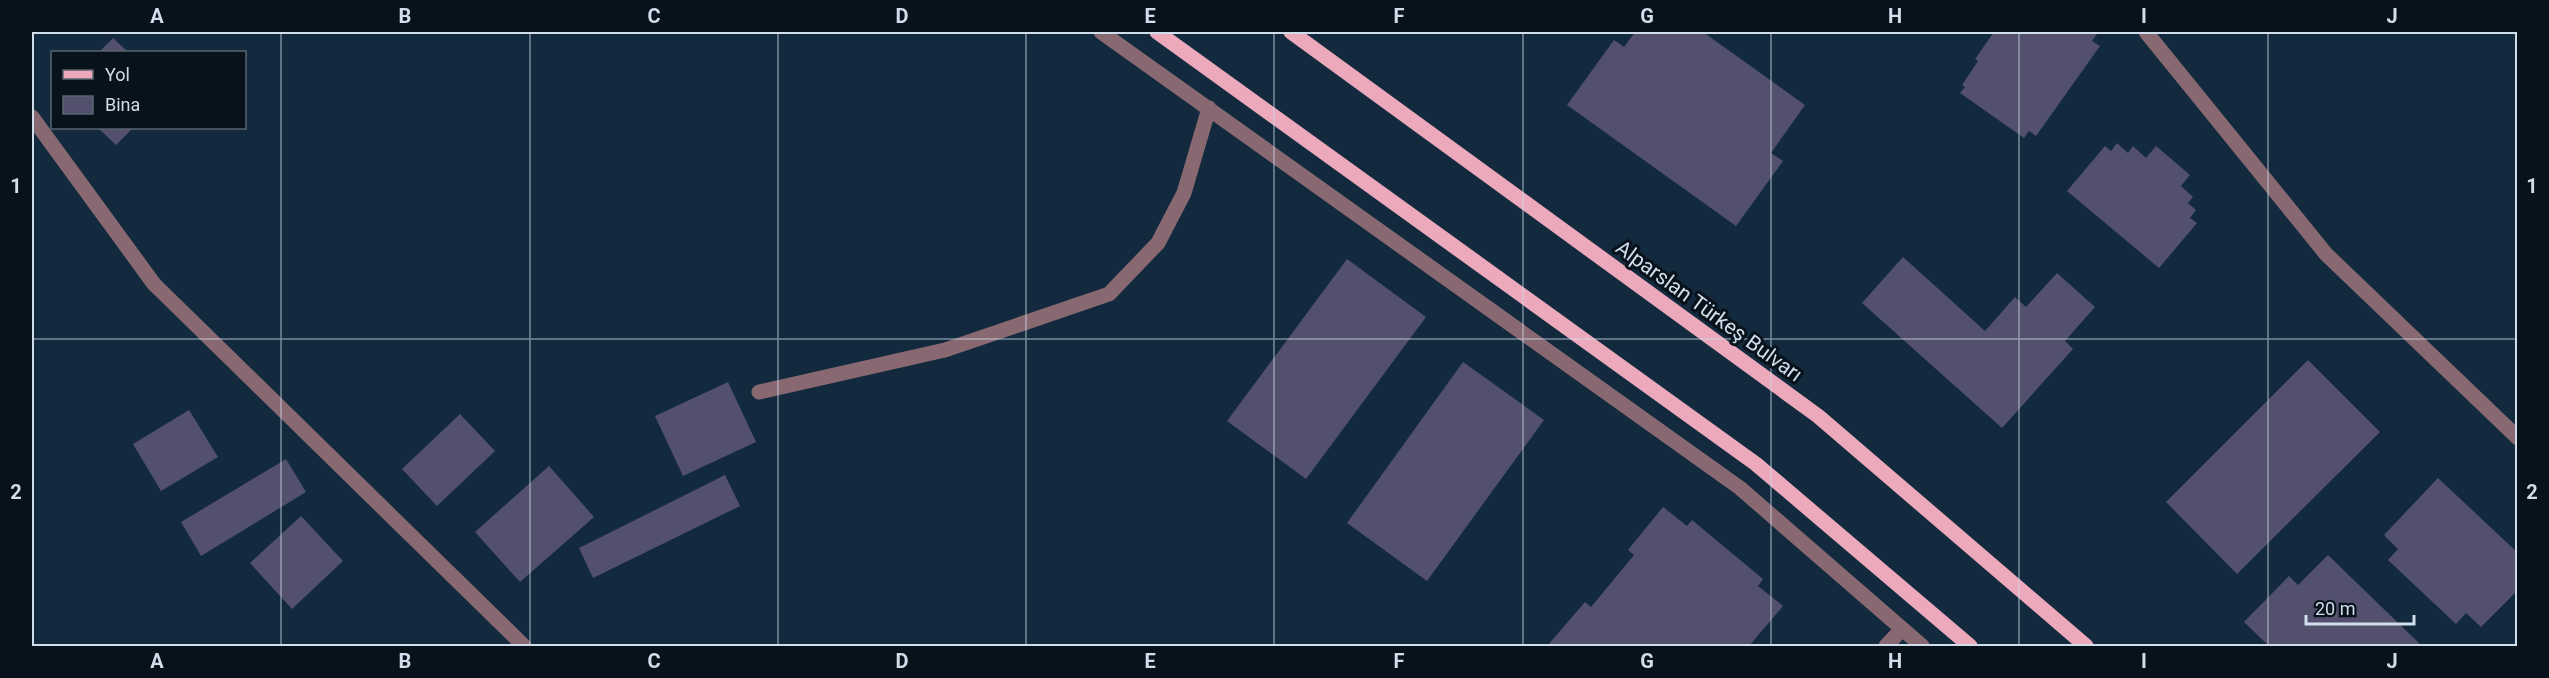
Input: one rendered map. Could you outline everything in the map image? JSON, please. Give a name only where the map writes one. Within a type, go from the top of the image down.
[{"type":"main road","points":[[1157,32],[1756,464],[1970,646]]},
{"type":"main road","name":"Alparslan Türkeş Bulvarı","points":[[1291,32],[1818,416],[2086,646]]},
{"type":"street","points":[[1101,32],[1740,488],[1922,646]]},
{"type":"street","points":[[2146,32],[2326,254],[2517,438]]},
{"type":"street","points":[[759,392],[945,350],[1108,294],[1158,243],[1184,193],[1209,108]]},
{"type":"street","points":[[32,117],[154,284],[524,646]]},
{"type":"street","points":[[1886,646],[1902,629]]},
{"type":"building","points":[[1635,32],[1703,32],[1805,105],[1771,153],[1783,161],[1736,226],[1567,105],[1614,40],[1624,47]]},
{"type":"building","points":[[1994,32],[2093,32],[2097,34],[2092,41],[2100,46],[2036,136],[2029,131],[2024,138],[1960,93],[1965,87],[1962,85],[1978,61],[1975,59]]},
{"type":"building","points":[[113,38],[127,51],[100,51]]},
{"type":"building","points":[[99,129],[132,129],[116,145]]},
{"type":"building","points":[[2117,143],[2128,153],[2133,146],[2146,158],[2156,146],[2190,175],[2181,186],[2193,197],[2188,203],[2196,210],[2190,218],[2197,223],[2159,268],[2067,191],[2105,146],[2111,151]]},
{"type":"building","points":[[1903,257],[1985,331],[2015,297],[2026,307],[2057,273],[2095,307],[2065,341],[2073,349],[2002,428],[1862,303]]},
{"type":"building","points":[[1347,259],[1426,317],[1306,479],[1227,421]]},
{"type":"building","points":[[2308,360],[2380,432],[2237,574],[2166,502]]},
{"type":"building","points":[[1463,362],[1544,420],[1427,581],[1347,523]]},
{"type":"building","points":[[728,382],[756,442],[683,476],[655,416]]},
{"type":"building","points":[[189,410],[218,457],[161,491],[133,444]]},
{"type":"building","points":[[460,414],[495,451],[437,506],[402,469]]},
{"type":"building","points":[[286,459],[306,492],[201,556],[181,522]]},
{"type":"building","points":[[549,466],[594,517],[520,582],[475,532]]},
{"type":"building","points":[[725,475],[740,506],[593,578],[579,548]]},
{"type":"building","points":[[2438,478],[2518,553],[2518,590],[2481,627],[2466,613],[2456,624],[2388,560],[2398,549],[2384,535]]},
{"type":"building","points":[[1663,507],[1687,526],[1692,520],[1763,579],[1758,586],[1783,606],[1749,646],[1547,646],[1585,602],[1591,607],[1634,555],[1628,550]]},
{"type":"building","points":[[301,516],[343,561],[292,609],[250,563]]},
{"type":"building","points":[[2328,555],[2422,646],[2269,646],[2244,622],[2289,576],[2298,585]]}]
